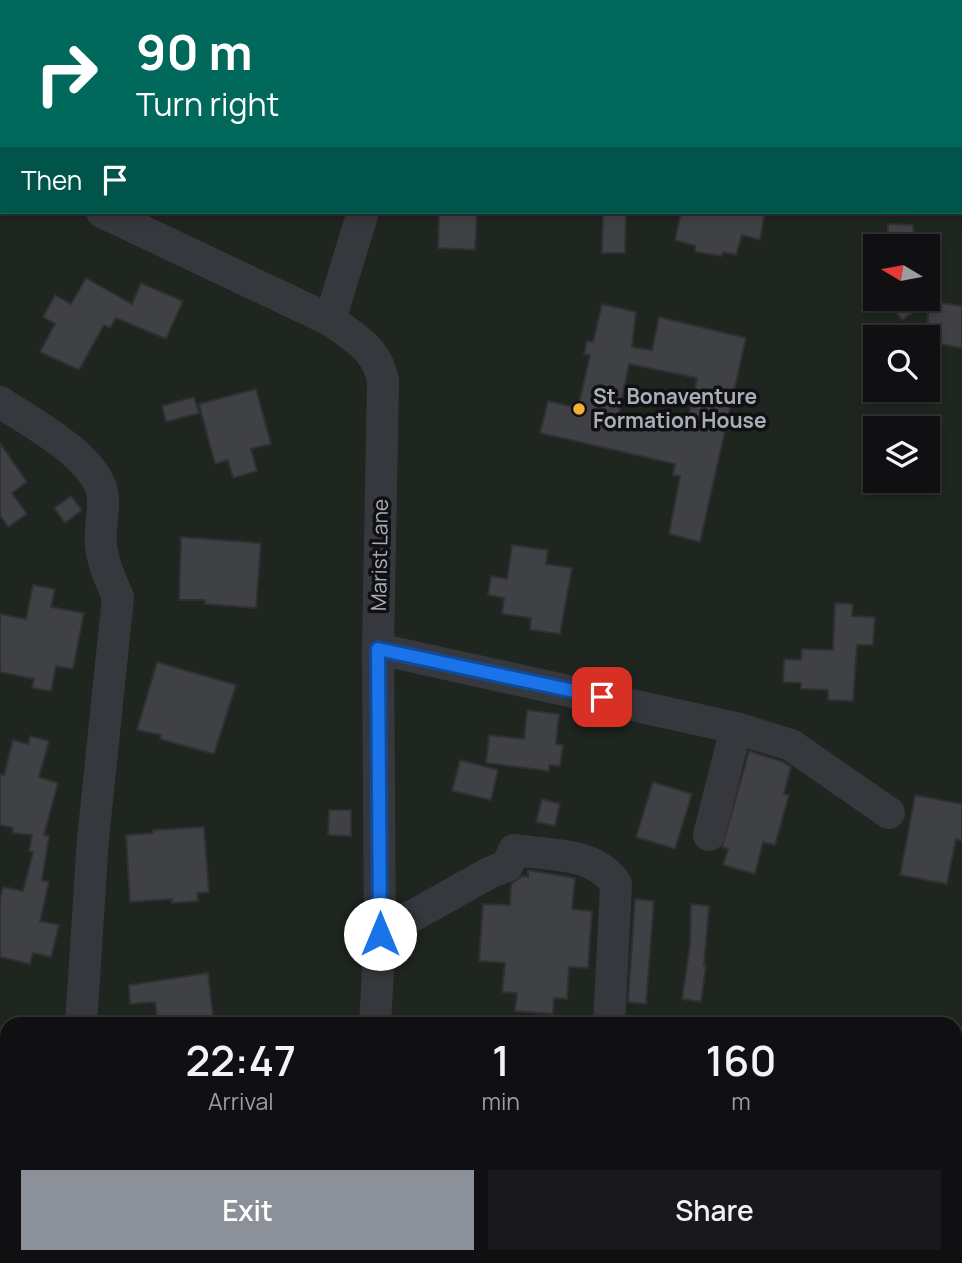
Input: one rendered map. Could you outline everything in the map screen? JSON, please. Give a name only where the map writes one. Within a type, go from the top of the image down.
[{"type":"street","name":"Marist Lane","points":[[106,214],[330,320],[376,356],[381,366],[383,381],[378,649],[380,934],[375,1017]]},
{"type":"street","points":[[330,320],[362,214]]},
{"type":"street","points":[[0,402],[73,452],[94,473],[103,496],[101,548],[105,566],[118,597],[93,839],[81,1017]]},
{"type":"street","points":[[378,649],[736,728],[791,745],[889,813]]},
{"type":"street","points":[[709,835],[736,728]]},
{"type":"street","points":[[380,934],[506,866],[514,850],[586,860],[609,873],[616,884],[609,1017]]},
{"type":"shaded area","points":[[0,214],[962,214],[962,1017],[0,1017]]},
{"type":"building","points":[[439,214],[477,214],[475,250],[438,248]]},
{"type":"building","points":[[681,214],[765,214],[760,240],[742,235],[736,255],[695,252],[695,246],[675,240]]},
{"type":"building","points":[[603,215],[626,215],[625,253],[602,253]]},
{"type":"building","points":[[888,224],[913,225],[914,234],[888,234]]},
{"type":"building","points":[[86,278],[132,304],[141,283],[183,301],[166,339],[116,318],[110,328],[104,325],[79,370],[40,352],[55,324],[43,317],[55,295],[71,304]]},
{"type":"building","points":[[940,303],[962,306],[962,348],[940,344],[940,325],[928,325],[928,312],[940,312]]},
{"type":"building","points":[[602,304],[636,312],[632,347],[652,350],[659,317],[746,338],[700,542],[669,534],[680,476],[673,475],[675,464],[540,433],[548,401],[578,408],[590,355],[584,354],[587,341],[593,342]],"holes":[[[629,364],[697,378],[686,427],[619,413]]]},
{"type":"building","points":[[896,312],[913,312],[902,320]]},
{"type":"building","points":[[256,389],[271,444],[251,449],[257,471],[233,478],[228,460],[215,464],[199,404]]},
{"type":"building","points":[[194,397],[199,413],[166,422],[162,406]]},
{"type":"building","points":[[0,443],[27,482],[12,493],[27,514],[8,527],[0,515]]},
{"type":"building","points":[[71,496],[82,510],[65,523],[54,508]]},
{"type":"building","points":[[181,537],[261,543],[256,608],[205,604],[205,600],[179,600]]},
{"type":"building","points":[[512,545],[548,550],[546,564],[572,568],[560,634],[530,630],[531,618],[502,614],[504,598],[488,595],[491,576],[507,579]]},
{"type":"building","points":[[33,585],[55,589],[51,607],[84,613],[73,669],[56,666],[51,691],[32,688],[34,679],[0,672],[0,614],[26,619]]},
{"type":"building","points":[[835,603],[853,604],[852,616],[875,617],[873,645],[857,645],[853,701],[828,700],[828,690],[801,689],[801,683],[783,682],[784,659],[801,660],[802,649],[833,650]]},
{"type":"building","points":[[157,662],[236,685],[214,754],[160,739],[161,735],[137,730]]},
{"type":"building","points":[[527,710],[559,714],[556,744],[563,745],[560,766],[549,765],[549,771],[486,763],[489,735],[524,739]]},
{"type":"building","points":[[30,736],[49,741],[39,777],[58,783],[44,835],[49,836],[42,880],[49,882],[40,921],[59,925],[51,957],[33,953],[30,964],[0,957],[0,898],[3,887],[23,891],[33,852],[29,851],[32,835],[12,833],[13,828],[0,825],[0,774],[4,775],[13,740],[28,744]]},
{"type":"building","points":[[749,751],[791,767],[784,794],[789,795],[775,845],[763,842],[755,874],[723,865],[728,849],[722,847]]},
{"type":"building","points":[[460,760],[498,770],[491,800],[452,791]]},
{"type":"building","points":[[653,782],[692,794],[675,849],[636,837]]},
{"type":"building","points":[[915,795],[962,804],[962,841],[956,839],[947,884],[900,875]]},
{"type":"building","points":[[542,799],[560,804],[555,826],[536,822]]},
{"type":"building","points":[[329,810],[351,810],[351,836],[328,835]]},
{"type":"building","points":[[204,827],[209,892],[197,893],[198,901],[172,903],[172,899],[130,902],[126,835],[153,833],[153,830]]},
{"type":"building","points":[[528,870],[575,878],[572,909],[592,911],[588,968],[569,967],[567,999],[554,998],[553,1014],[515,1011],[517,993],[502,992],[505,963],[479,961],[483,904],[510,905],[511,884],[522,876],[528,877]]},
{"type":"building","points":[[635,899],[654,901],[646,1004],[628,1002]]},
{"type":"building","points":[[691,904],[709,906],[701,1002],[682,999],[690,945]]},
{"type":"building","points":[[208,973],[213,1017],[157,1017],[155,1002],[130,1004],[129,985]]},
{"type":"place","name":"St. Bonaventure Formation House","points":[[579,409]]},
{"type":"route","points":[[380,934],[378,649],[602,697]]}]
